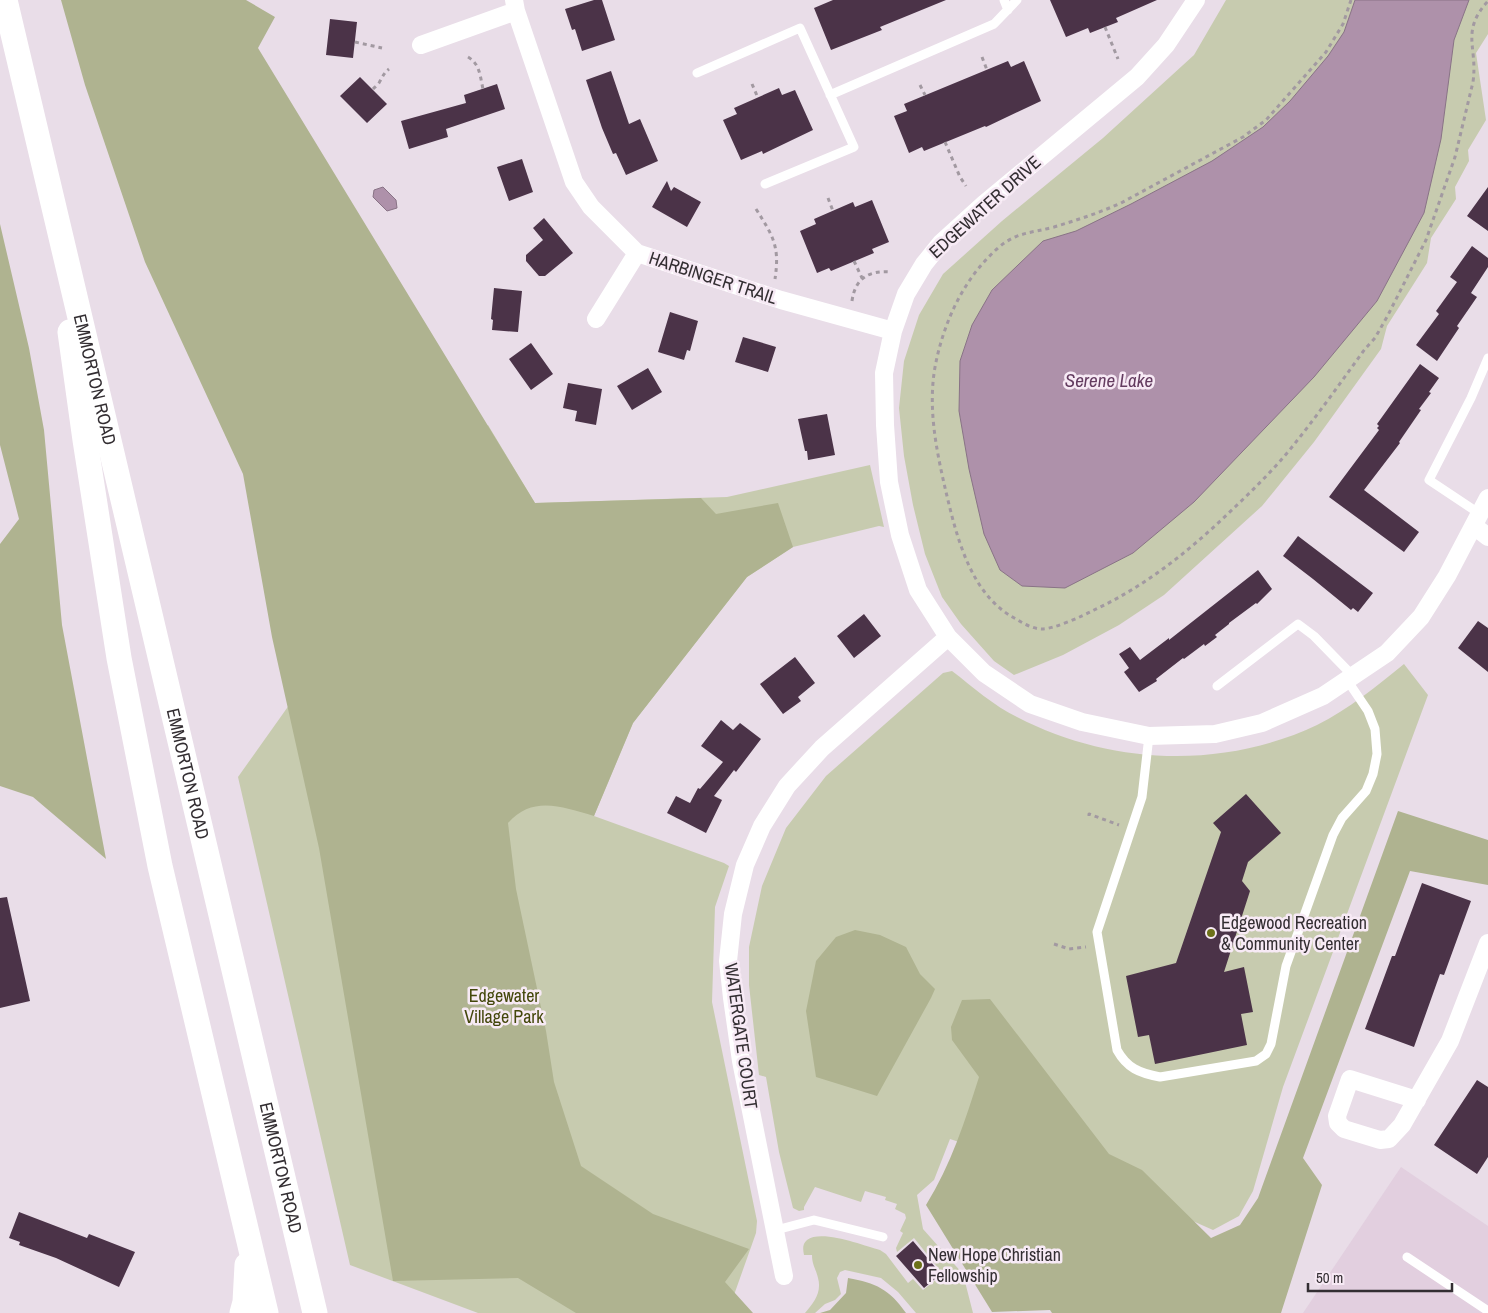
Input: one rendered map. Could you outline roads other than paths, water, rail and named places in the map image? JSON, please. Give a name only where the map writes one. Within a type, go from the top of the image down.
[{"type":"main road","name":"EMMORTON ROAD","points":[[5,0],[62,235],[314,1311]]},
{"type":"main road","name":"EMMORTON ROAD","points":[[62,235],[71,344],[121,667],[160,866],[266,1313]]},
{"type":"main road","points":[[242,1313],[248,1235]]},
{"type":"street","name":"EDGEWATER DRIVE","points":[[1196,0],[1166,45],[1136,77],[984,204],[941,243],[924,264],[906,294],[893,332],[884,374],[885,424],[889,482],[900,535],[918,590],[948,637],[984,673],[1030,704],[1082,722],[1149,736],[1215,734],[1262,723],[1323,696],[1387,653],[1421,617],[1447,576],[1488,498]]},
{"type":"street","name":"HARBINGER TRAIL","points":[[515,6],[574,182],[591,207],[637,253],[769,296],[893,332]]},
{"type":"street","points":[[421,45],[515,6]]},
{"type":"street","points":[[596,319],[637,253]]},
{"type":"street","points":[[1477,520],[1488,537]]},
{"type":"street","name":"WATERGATE COURT","points":[[784,1276],[742,1061],[728,961],[733,914],[745,866],[762,826],[787,786],[822,748],[948,637]]},
{"type":"street","points":[[1417,1100],[1450,1041],[1488,943]]},
{"type":"lane","points":[[1004,0],[1008,10]]},
{"type":"lane","points":[[830,95],[994,24],[1017,0]]},
{"type":"lane","points":[[697,73],[800,28],[854,147],[765,184]]},
{"type":"lane","points":[[1477,520],[1428,480],[1470,398],[1488,358]]},
{"type":"lane","points":[[1149,736],[1142,797],[1097,932],[1117,1050],[1124,1061],[1134,1069],[1147,1075],[1160,1077],[1256,1061],[1266,1054],[1271,1044],[1286,966],[1333,835],[1342,818],[1366,791],[1373,774],[1377,754],[1375,729],[1368,711],[1350,678],[1314,636],[1298,624],[1216,686]]},
{"type":"lane","points":[[776,1230],[814,1220],[883,1237]]},
{"type":"lane","points":[[1407,1257],[1488,1311]]},
{"type":"water","name":"Serene Lake","points":[[1355,0],[1469,0],[1454,40],[1441,139],[1424,213],[1377,301],[1314,377],[1194,502],[1133,553],[1065,588],[1022,586],[1000,570],[984,534],[969,469],[959,411],[960,361],[972,325],[992,290],[1043,241],[1076,231],[1131,204],[1212,161],[1263,127],[1290,101],[1328,56],[1344,32]]},
{"type":"water","points":[[383,187],[396,200],[397,208],[387,211],[373,197],[374,190]]},
{"type":"place","name":"Edgewood Recreation & Community Center","points":[[1211,933]]},
{"type":"place","name":"New Hope Christian Fellowship","points":[[918,1265]]},
{"type":"park label","name":"Edgewater Village Park","points":[[504,1006]]}]
